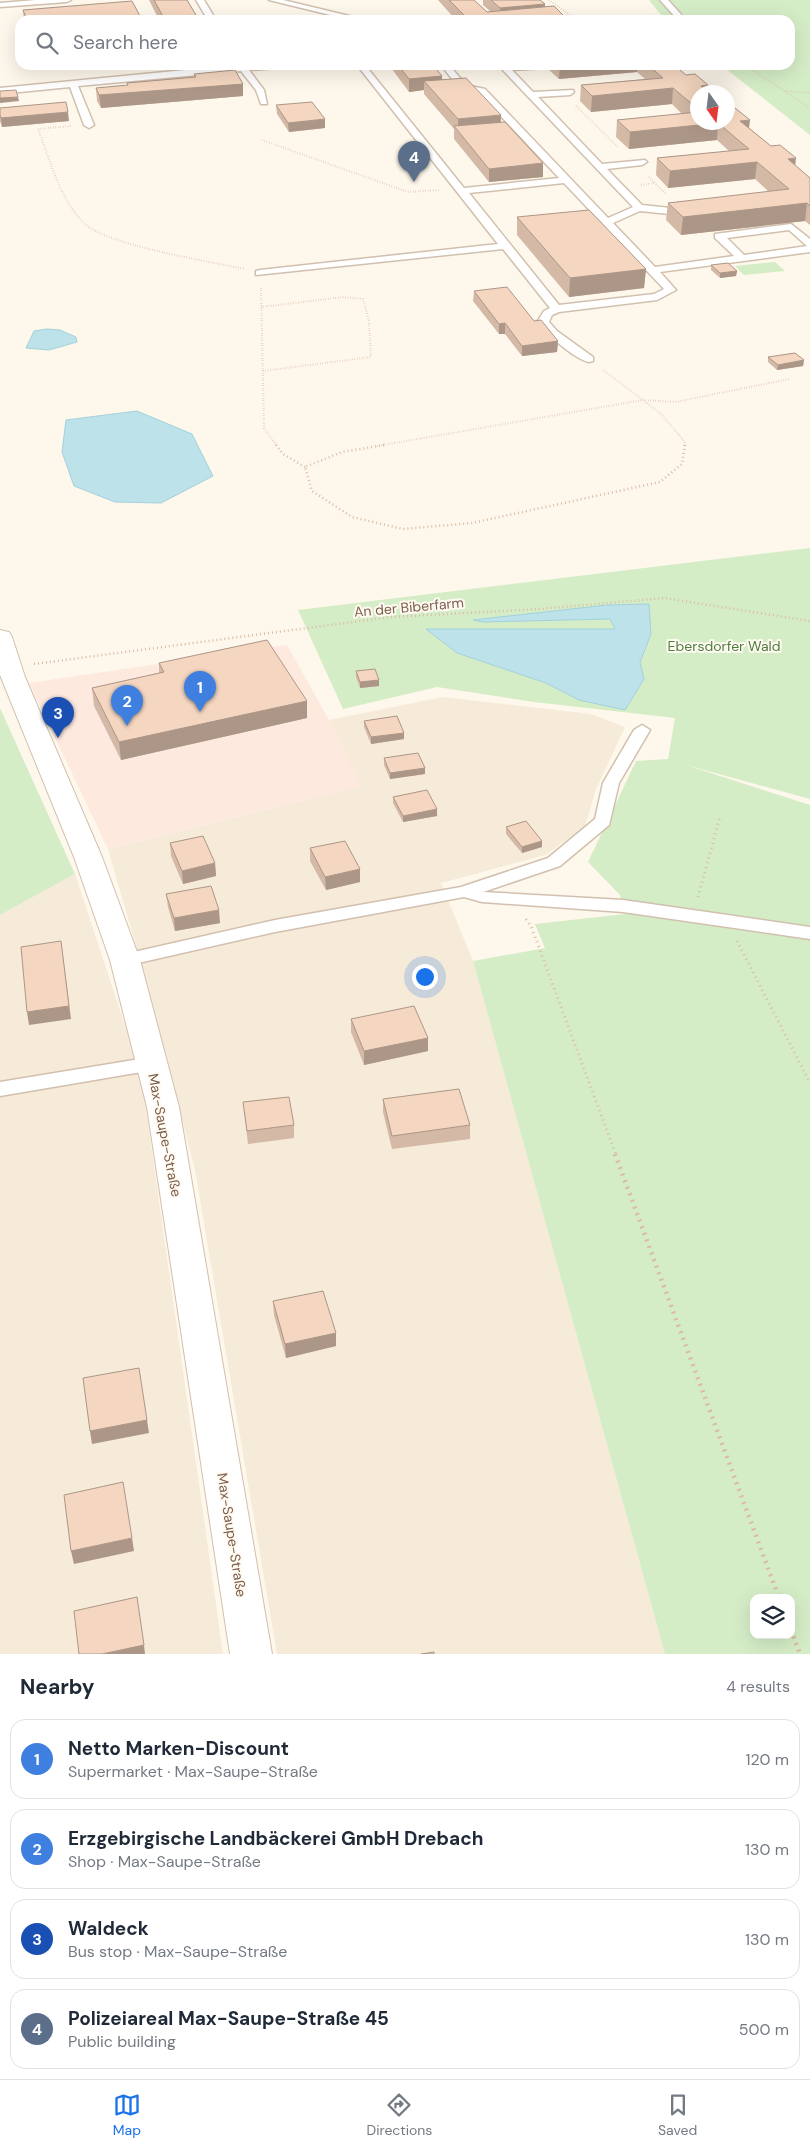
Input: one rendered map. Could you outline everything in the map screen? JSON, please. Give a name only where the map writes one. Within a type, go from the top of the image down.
[{"type":"street","name":"Max-Saupe-Straße","points":[[0,638],[10,668],[88,858],[125,960],[163,1106],[251,1654]]},
{"type":"lane","points":[[0,5],[66,0]]},
{"type":"lane","points":[[200,0],[209,15]]},
{"type":"lane","points":[[273,0],[340,15]]},
{"type":"lane","points":[[664,0],[678,15]]},
{"type":"lane","points":[[0,91],[214,70]]},
{"type":"lane","points":[[246,70],[260,90],[264,102]]},
{"type":"lane","points":[[365,70],[556,309]]},
{"type":"lane","points":[[449,70],[463,87],[482,91],[671,290],[657,298],[556,309],[548,313],[543,322],[554,333],[589,359]]},
{"type":"lane","points":[[506,70],[639,208]]},
{"type":"lane","points":[[73,84],[89,124]]},
{"type":"lane","points":[[530,96],[566,92]]},
{"type":"lane","points":[[600,167],[638,163]]},
{"type":"lane","points":[[462,191],[567,180]]},
{"type":"lane","points":[[608,222],[639,208],[678,212],[703,212]]},
{"type":"lane","points":[[741,258],[719,236],[792,227],[810,244]]},
{"type":"lane","points":[[260,273],[505,246]]},
{"type":"lane","points":[[652,270],[810,248]]},
{"type":"lane","points":[[125,960],[275,926],[464,892],[554,862],[603,821],[611,783],[642,730]]},
{"type":"lane","points":[[464,892],[482,897],[623,906],[728,923],[810,933]]},
{"type":"lane","points":[[0,1089],[152,1064]]},
{"type":"path","points":[[549,0],[570,15]]},
{"type":"path","points":[[753,70],[810,108]]},
{"type":"path","points":[[786,91],[810,93]]},
{"type":"path","points":[[566,92],[638,163],[679,207],[678,212]]},
{"type":"path","points":[[89,124],[38,129],[54,170],[73,208],[86,226],[99,233],[123,241],[260,273],[264,428],[283,454],[305,467],[312,491],[352,517],[403,529],[472,523],[660,482],[682,464],[685,442],[661,414],[589,359]]},
{"type":"path","points":[[262,140],[408,192],[427,191]]},
{"type":"path","points":[[261,307],[344,297],[363,299],[369,320],[371,357],[263,371]]},
{"type":"path","points":[[305,467],[342,452],[642,400],[676,402],[789,379]]},
{"type":"path","name":"An der Biberfarm","points":[[10,668],[390,617],[540,609],[664,598],[810,621]]},
{"type":"path","points":[[692,917],[720,816]]},
{"type":"path","points":[[513,899],[531,926],[778,1594]]},
{"type":"path","points":[[728,923],[810,1083]]},
{"type":"path","points":[[794,1639],[800,1654]]},
{"type":"shaded area","points":[[287,645],[329,720],[362,786],[108,849],[29,683]]},
{"type":"shaded area","points":[[443,697],[591,714],[625,727],[596,789],[585,827],[545,855],[441,883],[473,961],[665,1654],[277,1654],[195,1170],[147,984],[108,849],[361,786],[329,720]]},
{"type":"shaded area","points":[[75,874],[141,1074],[223,1654],[0,1654],[0,915]]},
{"type":"green space","points":[[649,0],[810,0],[810,135],[727,70],[795,70],[795,15],[661,15]]},
{"type":"green space","points":[[775,262],[785,271],[744,275],[735,266]]},
{"type":"green space","name":"Ebersdorfer Wald","points":[[810,548],[810,799],[686,765],[810,805],[810,1654],[665,1654],[473,961],[545,948],[535,924],[625,914],[620,895],[588,862],[636,761],[668,759],[675,718],[534,702],[437,687],[343,709],[298,610]]},
{"type":"green space","points":[[0,708],[75,874],[0,915]]},
{"type":"water","points":[[60,330],[76,337],[77,342],[49,350],[26,348],[34,331]]},
{"type":"water","points":[[137,411],[192,434],[213,476],[161,503],[115,502],[74,486],[62,452],[66,420]]},
{"type":"water","points":[[649,604],[651,634],[640,662],[644,679],[625,710],[579,700],[546,683],[457,653],[426,629],[615,629],[610,619],[483,622],[473,620],[607,605]]},
{"type":"building","points":[[154,0],[187,0],[196,15],[162,15]]},
{"type":"building","points":[[449,0],[474,0],[487,12],[554,6],[563,15],[464,15]]},
{"type":"building","points":[[491,0],[540,0],[545,4],[500,8]]},
{"type":"building","points":[[132,1],[139,15],[25,15],[23,10]]},
{"type":"building","points":[[235,70],[243,84],[99,95],[96,88],[128,85],[127,83],[196,77],[194,74]]},
{"type":"building","points":[[402,70],[437,70],[442,76],[409,79]]},
{"type":"building","points":[[654,70],[680,70],[686,75],[695,74],[708,85],[690,85],[690,102],[673,88],[592,96],[581,85],[663,78]]},
{"type":"building","points":[[466,78],[501,115],[458,119],[424,81]]},
{"type":"building","points":[[16,90],[18,97],[0,98],[0,91]]},
{"type":"building","points":[[66,102],[68,112],[1,118],[0,115],[0,108]]},
{"type":"building","points":[[312,102],[325,119],[288,123],[276,105]]},
{"type":"building","points":[[735,108],[750,120],[740,121],[771,146],[780,145],[796,158],[788,159],[810,178],[810,206],[807,203],[683,217],[668,203],[789,189],[757,162],[670,171],[657,158],[749,149],[726,130],[735,130]]},
{"type":"building","points":[[690,113],[690,126],[630,132],[617,120]]},
{"type":"building","points":[[505,122],[543,163],[489,169],[454,126]]},
{"type":"building","points":[[589,210],[646,269],[570,278],[517,217]]},
{"type":"building","points":[[728,263],[737,271],[720,273],[711,265]]},
{"type":"building","points":[[507,287],[534,321],[541,320],[558,341],[522,346],[505,323],[499,324],[474,291]]},
{"type":"building","points":[[795,353],[804,360],[778,365],[768,357]]},
{"type":"building","points":[[267,640],[307,701],[119,742],[92,688],[164,672],[159,663]]},
{"type":"building","points":[[375,669],[379,680],[360,682],[356,671]]},
{"type":"building","points":[[397,716],[404,733],[371,737],[364,721]]},
{"type":"building","points":[[418,753],[425,768],[390,773],[384,758]]},
{"type":"building","points":[[427,790],[437,809],[403,816],[393,797]]},
{"type":"building","points":[[526,821],[542,841],[522,847],[506,827]]},
{"type":"building","points":[[203,836],[215,863],[182,871],[170,843]]},
{"type":"building","points":[[345,841],[360,869],[325,877],[310,848]]},
{"type":"building","points":[[211,886],[219,910],[174,918],[166,894]]},
{"type":"building","points":[[61,941],[69,1006],[27,1012],[21,947]]},
{"type":"building","points":[[414,1006],[428,1038],[364,1051],[351,1019]]},
{"type":"building","points":[[459,1089],[470,1125],[392,1136],[383,1099]]},
{"type":"building","points":[[289,1097],[294,1125],[247,1131],[243,1102]]},
{"type":"building","points":[[323,1291],[336,1333],[285,1344],[273,1301]]},
{"type":"building","points":[[139,1368],[147,1420],[90,1431],[83,1378]]},
{"type":"building","points":[[123,1482],[132,1538],[71,1551],[64,1495]]},
{"type":"building","points":[[137,1597],[144,1645],[102,1654],[79,1654],[74,1611]]},
{"type":"place","name":"Polizeiareal Max-Saupe-Straße 45","points":[[414,182]]},
{"type":"place","name":"Netto Marken-Discount","points":[[200,712]]},
{"type":"place","name":"Erzgebirgische Landbäckerei GmbH Drebach","points":[[127,726]]},
{"type":"place","name":"Waldeck","points":[[58,738]]}]
